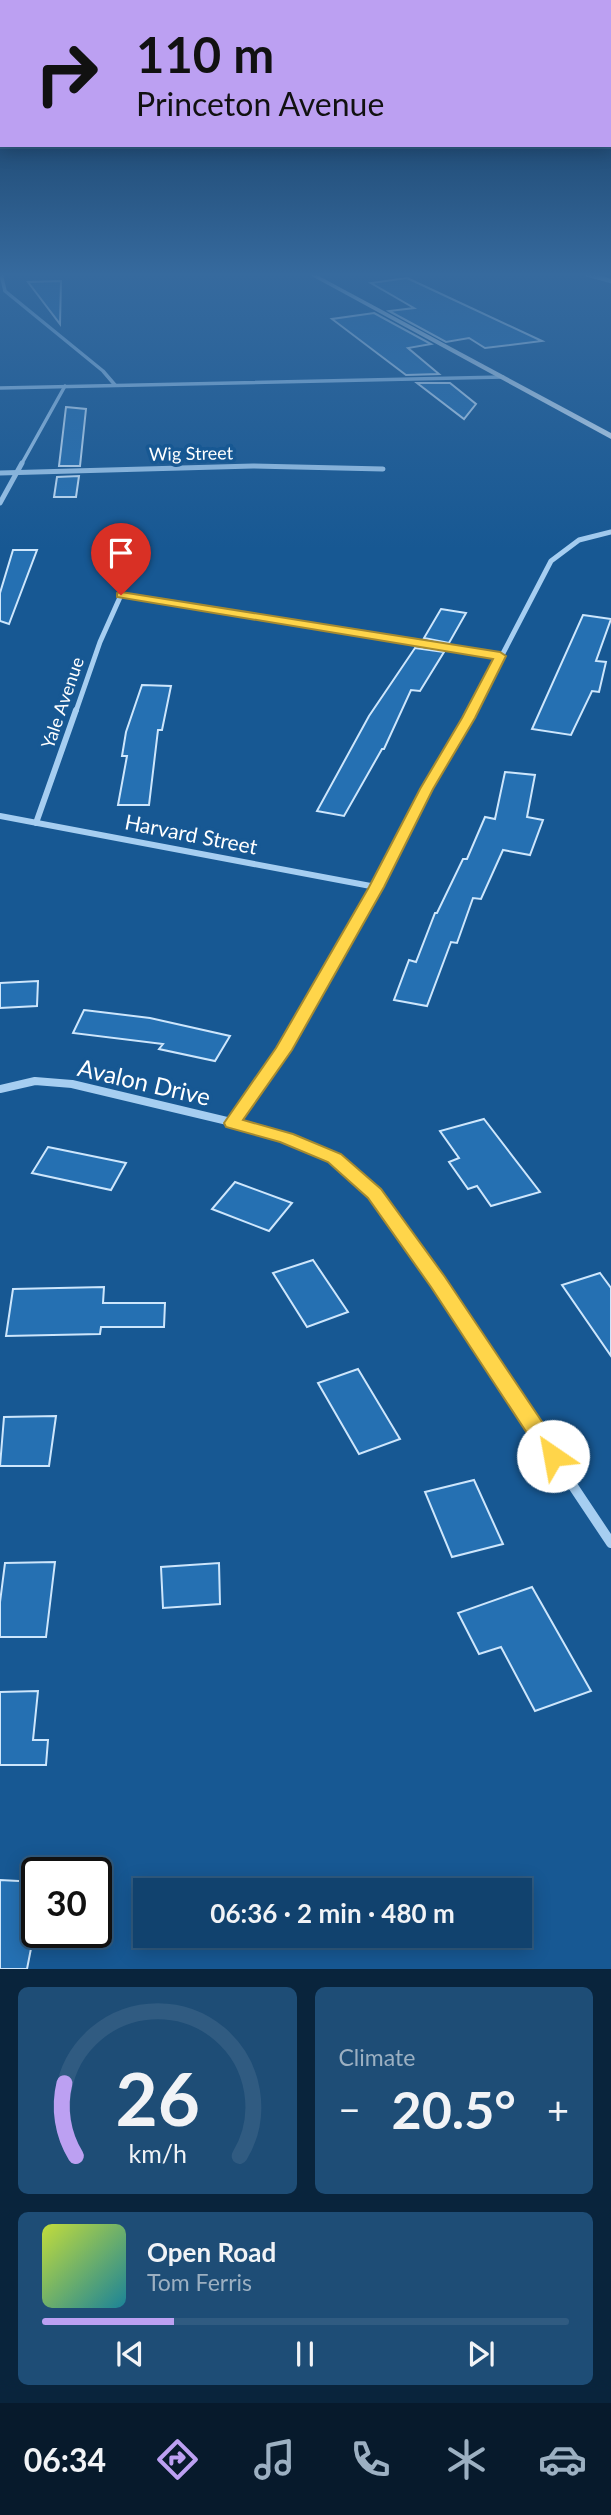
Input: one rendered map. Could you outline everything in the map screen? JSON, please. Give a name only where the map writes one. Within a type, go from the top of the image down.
[{"type":"street","points":[[97,366],[115,385]]},
{"type":"street","points":[[482,366],[611,436]]},
{"type":"street","points":[[0,388],[503,377]]},
{"type":"street","points":[[0,503],[65,386]]},
{"type":"street","name":"Wig Street","points":[[0,473],[253,466],[383,469]]},
{"type":"street","points":[[232,1123],[284,1050],[376,887],[426,789],[468,718],[551,561],[579,540],[611,532]]},
{"type":"street","name":"Yale Avenue","points":[[36,823],[100,642],[121,595],[500,656]]},
{"type":"street","name":"Harvard Street","points":[[0,816],[376,887]]},
{"type":"street","name":"Avalon Drive","points":[[0,1089],[27,1080],[52,1081],[232,1123],[286,1138],[335,1158],[374,1193],[438,1282],[611,1543]]},
{"type":"building","points":[[394,366],[429,366],[439,374],[406,375]]},
{"type":"building","points":[[417,383],[450,383],[476,404],[464,419]]},
{"type":"building","points":[[66,407],[86,409],[80,466],[59,466]]},
{"type":"building","points":[[79,476],[76,497],[54,497],[57,477]]},
{"type":"building","points":[[13,550],[37,550],[9,624],[0,621],[0,593]]},
{"type":"building","points":[[441,609],[466,613],[449,643],[424,638]]},
{"type":"building","points":[[583,615],[611,619],[596,661],[606,662],[599,692],[592,691],[571,735],[532,729]]},
{"type":"building","points":[[415,648],[444,652],[420,691],[411,690],[384,749],[344,816],[317,811],[369,716]]},
{"type":"building","points":[[142,685],[171,686],[162,730],[158,730],[149,805],[118,805],[127,756],[122,756],[126,732]]},
{"type":"building","points":[[505,772],[535,775],[527,817],[543,820],[530,855],[503,850],[481,899],[473,898],[457,943],[451,942],[427,1006],[394,1000],[409,960],[416,962],[435,913],[463,859],[467,859],[485,817],[495,819]]},
{"type":"building","points":[[38,981],[37,1006],[0,1008],[0,983]]},
{"type":"building","points":[[84,1010],[150,1018],[230,1036],[215,1061],[159,1049],[163,1044],[73,1033]]},
{"type":"building","points":[[484,1119],[540,1192],[491,1206],[477,1186],[468,1189],[449,1162],[459,1158],[440,1131]]},
{"type":"building","points":[[48,1147],[126,1163],[111,1190],[32,1173]]},
{"type":"building","points":[[235,1182],[292,1203],[269,1231],[212,1209]]},
{"type":"building","points":[[313,1260],[348,1312],[307,1327],[273,1273]]},
{"type":"building","points":[[600,1273],[611,1288],[611,1356],[562,1285]]},
{"type":"building","points":[[104,1287],[103,1303],[165,1303],[164,1327],[101,1327],[100,1334],[6,1336],[13,1289]]},
{"type":"building","points":[[358,1369],[400,1439],[359,1454],[318,1383]]},
{"type":"building","points":[[56,1416],[49,1466],[0,1466],[4,1417]]},
{"type":"building","points":[[474,1480],[503,1544],[452,1557],[425,1492]]},
{"type":"building","points":[[55,1562],[46,1637],[0,1637],[0,1602],[5,1563]]},
{"type":"building","points":[[219,1563],[220,1604],[163,1608],[161,1567]]},
{"type":"building","points":[[532,1587],[591,1691],[535,1711],[501,1647],[479,1654],[458,1613]]},
{"type":"building","points":[[38,1691],[33,1740],[48,1740],[46,1765],[0,1765],[0,1692]]},
{"type":"building","points":[[0,1880],[21,1881],[21,1948],[31,1948],[27,1969],[0,1969]]},
{"type":"route","points":[[121,595],[500,656],[468,718],[426,789],[376,887],[284,1050],[232,1123],[286,1138],[335,1158],[374,1193],[438,1282],[553,1456]]}]
